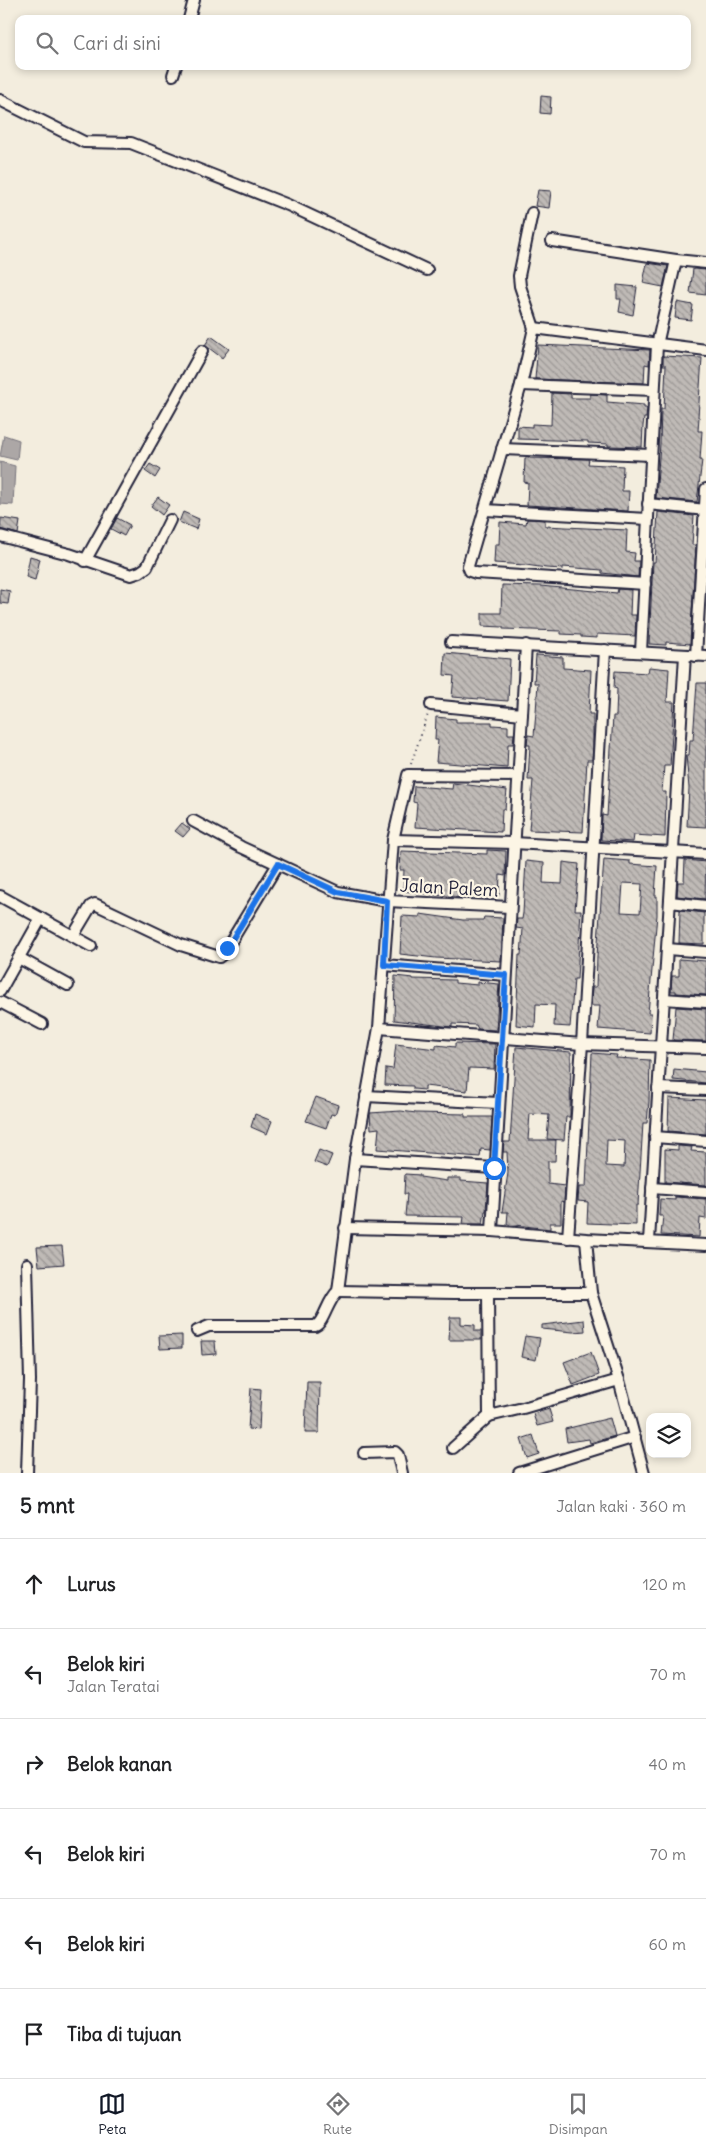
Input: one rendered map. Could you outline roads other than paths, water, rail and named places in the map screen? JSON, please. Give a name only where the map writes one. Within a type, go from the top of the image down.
[{"type":"street","points":[[190,15],[194,0]]},
{"type":"street","points":[[0,100],[84,142],[131,144],[288,205],[427,270]]},
{"type":"street","points":[[532,213],[519,276],[520,286],[534,328],[521,385],[468,566],[470,571],[476,573],[645,584]]},
{"type":"street","points":[[552,241],[706,263]]},
{"type":"street","points":[[641,652],[657,345],[676,260]]},
{"type":"street","points":[[534,328],[706,350]]},
{"type":"street","points":[[85,561],[202,351]]},
{"type":"street","points":[[521,385],[654,390]]},
{"type":"street","points":[[502,449],[651,454]]},
{"type":"street","points":[[451,642],[701,656],[706,489]]},
{"type":"street","points":[[648,504],[705,510]]},
{"type":"street","points":[[485,510],[648,519]]},
{"type":"street","points":[[0,536],[69,554],[130,575],[140,572],[147,567],[170,520]]},
{"type":"street","points":[[492,1231],[494,1168],[526,645]]},
{"type":"street","points":[[568,1238],[582,1044],[605,650]]},
{"type":"street","points":[[649,1241],[685,655]]},
{"type":"street","points":[[432,705],[522,714]]},
{"type":"street","points":[[197,1331],[209,1326],[318,1325],[322,1320],[327,1304],[338,1291],[355,1159],[379,1028],[393,840],[408,775],[518,776]]},
{"type":"street","name":"Jalan Palem","points":[[193,820],[241,847],[338,892],[387,901],[510,907]]},
{"type":"street","points":[[393,840],[514,843],[706,854]]},
{"type":"street","points":[[73,936],[91,906],[95,904],[182,945],[219,957],[224,953],[278,864]]},
{"type":"street","points":[[0,896],[91,946]]},
{"type":"street","points":[[670,902],[706,906]]},
{"type":"street","points":[[0,991],[41,918]]},
{"type":"street","points":[[667,949],[706,952]]},
{"type":"street","points":[[19,958],[68,985]]},
{"type":"street","points":[[384,965],[506,975]]},
{"type":"street","points":[[664,999],[706,1002]]},
{"type":"street","points":[[0,1002],[42,1024]]},
{"type":"street","points":[[379,1028],[582,1044],[706,1048]]},
{"type":"street","points":[[658,1088],[706,1090]]},
{"type":"street","points":[[366,1096],[498,1103]]},
{"type":"street","points":[[655,1138],[706,1141]]},
{"type":"street","points":[[355,1159],[494,1168]]},
{"type":"street","points":[[652,1188],[706,1192]]},
{"type":"street","points":[[345,1228],[492,1231],[568,1238],[706,1244]]},
{"type":"street","points":[[586,1239],[591,1293],[620,1380],[644,1473]]},
{"type":"street","points":[[27,1264],[30,1380],[27,1473]]},
{"type":"street","points":[[338,1291],[488,1294],[591,1293]]},
{"type":"street","points":[[488,1294],[489,1416]]},
{"type":"street","points":[[453,1448],[489,1416],[620,1380]]},
{"type":"street","points":[[519,1473],[635,1437]]},
{"type":"street","points":[[364,1453],[390,1450],[395,1452],[398,1456],[402,1473]]}]
